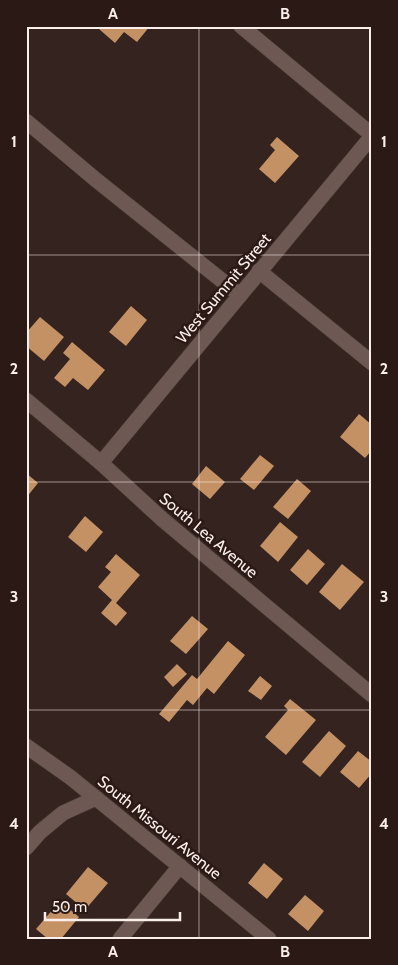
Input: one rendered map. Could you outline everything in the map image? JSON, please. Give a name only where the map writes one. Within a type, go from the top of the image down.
[{"type":"street","points":[[251,29],[372,135]]},
{"type":"street","points":[[26,120],[95,179],[240,294]]},
{"type":"street","name":"West Summit Street","points":[[101,463],[372,135]]},
{"type":"street","points":[[260,271],[372,364]]},
{"type":"street","name":"South Lea Avenue","points":[[26,400],[101,463],[162,519],[372,695]]},
{"type":"street","name":"South Missouri Avenue","points":[[26,746],[70,777],[269,939]]},
{"type":"street","points":[[26,848],[40,832],[63,813],[96,798]]},
{"type":"street","points":[[120,939],[180,866]]},
{"type":"building","points":[[101,26],[150,26],[137,42],[124,32],[115,43],[99,29]]},
{"type":"building","points":[[277,137],[299,156],[275,183],[259,169],[275,150],[270,145]]},
{"type":"building","points":[[131,306],[147,320],[126,346],[109,332]]},
{"type":"building","points":[[40,317],[64,337],[44,361],[26,346],[26,333]]},
{"type":"building","points":[[72,342],[105,370],[88,390],[73,378],[65,387],[54,378],[70,359],[63,353]]},
{"type":"building","points":[[359,414],[372,425],[372,450],[365,458],[340,437]]},
{"type":"building","points":[[260,455],[274,466],[254,490],[240,479]]},
{"type":"building","points":[[206,466],[225,482],[210,499],[192,484]]},
{"type":"building","points":[[26,473],[38,483],[26,498]]},
{"type":"building","points":[[297,479],[311,491],[288,519],[273,507]]},
{"type":"building","points":[[85,516],[103,532],[86,552],[68,537]]},
{"type":"building","points":[[280,522],[298,537],[278,562],[260,546]]},
{"type":"building","points":[[308,549],[325,564],[307,585],[290,570]]},
{"type":"building","points":[[116,554],[140,575],[116,603],[127,613],[116,626],[101,613],[112,600],[98,587],[111,572],[105,567]]},
{"type":"building","points":[[342,564],[364,582],[340,610],[319,592]]},
{"type":"building","points":[[192,616],[208,629],[186,654],[170,641]]},
{"type":"building","points":[[228,641],[245,655],[214,694],[207,688],[193,705],[187,700],[169,722],[159,714],[192,675],[197,679]]},
{"type":"building","points":[[177,664],[187,674],[173,687],[164,677]]},
{"type":"building","points":[[260,676],[272,686],[261,700],[248,691]]},
{"type":"building","points":[[290,699],[316,720],[286,755],[265,737],[288,710],[284,706]]},
{"type":"building","points":[[329,731],[346,746],[320,777],[302,762]]},
{"type":"building","points":[[358,751],[372,762],[372,773],[359,788],[340,772]]},
{"type":"building","points":[[264,863],[283,879],[267,899],[248,883]]},
{"type":"building","points":[[88,867],[108,883],[85,910],[66,894]]},
{"type":"building","points":[[305,895],[324,911],[308,931],[288,914]]},
{"type":"building","points":[[60,901],[79,917],[61,939],[48,939],[36,929]]}]
